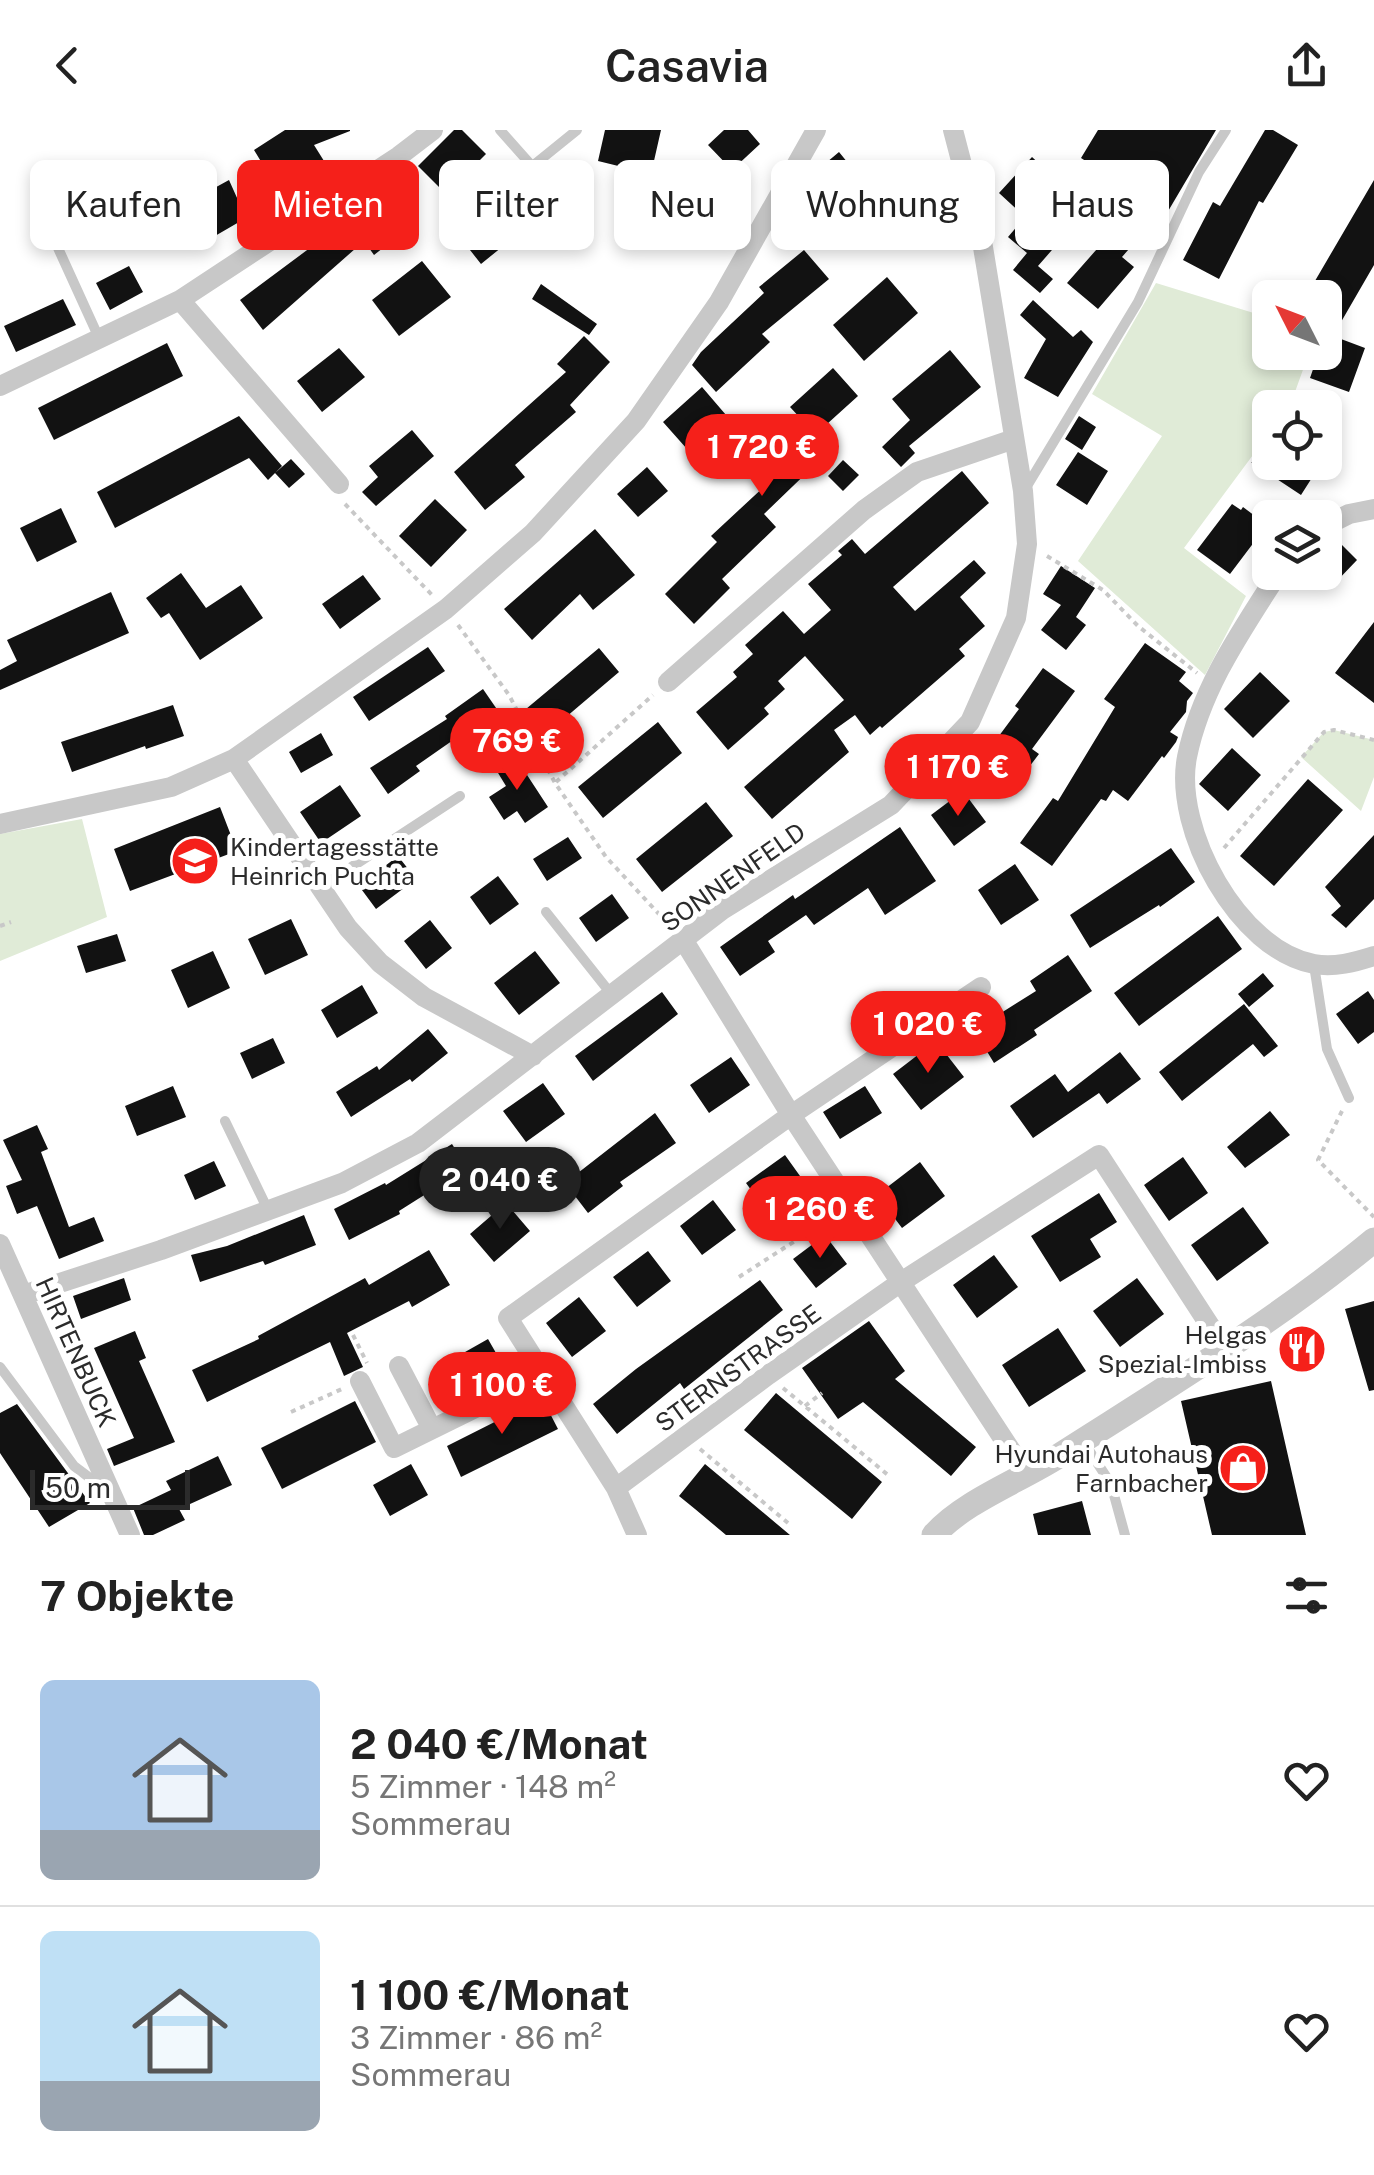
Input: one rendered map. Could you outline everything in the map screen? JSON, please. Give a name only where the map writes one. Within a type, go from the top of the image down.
[{"type":"street","points":[[0,386],[180,300],[433,130]]},
{"type":"street","points":[[0,824],[170,787],[234,759],[446,609],[534,534],[636,420],[718,302],[816,130]]},
{"type":"street","name":"SONNENFELD","points":[[23,1295],[342,1183],[418,1143],[739,899],[891,804],[970,722],[1016,618],[1027,544],[1024,492],[982,242],[953,130]]},
{"type":"street","points":[[180,300],[339,484]]},
{"type":"street","points":[[668,682],[864,510],[917,472],[1014,440]]},
{"type":"street","points":[[1342,518],[1374,509]]},
{"type":"street","points":[[1267,590],[1236,639],[1197,721],[1186,761],[1187,805],[1196,844],[1231,905],[1289,954],[1314,964],[1351,964],[1374,956]]},
{"type":"street","points":[[234,759],[348,928],[380,964],[424,997],[533,1056]]},
{"type":"street","points":[[684,941],[791,1116],[1027,1476]]},
{"type":"street","points":[[637,1535],[616,1488],[508,1318],[791,1116],[981,987]]},
{"type":"street","name":"STERNSTRASSE","points":[[616,1488],[902,1282],[1098,1155],[1225,1350]]},
{"type":"street","points":[[934,1535],[948,1520],[1027,1476],[1309,1294],[1374,1240]]},
{"type":"street","name":"HIRTENBUCK","points":[[0,1244],[130,1535]]},
{"type":"street","points":[[399,1366],[432,1429]]},
{"type":"street","points":[[360,1377],[394,1448],[542,1375]]},
{"type":"lane","points":[[500,130],[527,160]]},
{"type":"lane","points":[[539,160],[576,130]]},
{"type":"lane","points":[[1024,492],[1138,302],[1200,172],[1226,130]]},
{"type":"lane","points":[[59,250],[100,338]]},
{"type":"lane","points":[[320,888],[460,796]]},
{"type":"lane","points":[[546,912],[612,995]]},
{"type":"lane","points":[[1314,964],[1327,1049],[1349,1098]]},
{"type":"lane","points":[[224,1121],[268,1210]]},
{"type":"lane","points":[[0,1366],[74,1466],[112,1494]]},
{"type":"lane","points":[[1082,1440],[1111,1484],[1125,1535]]},
{"type":"path","points":[[339,484],[342,502],[446,609],[509,695],[555,783],[606,857],[684,941]]},
{"type":"path","points":[[1027,544],[1103,590],[1138,626],[1212,685]]},
{"type":"path","points":[[555,783],[668,682]]},
{"type":"path","points":[[1208,866],[1324,732],[1334,730],[1374,740]]},
{"type":"path","points":[[0,926],[12,922]]},
{"type":"path","points":[[1349,1098],[1318,1160],[1374,1217]]},
{"type":"path","points":[[740,1278],[851,1205]]},
{"type":"path","points":[[291,1412],[360,1377],[369,1366],[353,1335]]},
{"type":"path","points":[[768,1375],[888,1475]]},
{"type":"path","points":[[805,1406],[822,1394]]},
{"type":"path","points":[[685,1436],[788,1523]]},
{"type":"green space","points":[[1156,283],[1252,312],[1252,370],[1303,370],[1296,390],[1252,390],[1252,456],[1184,548],[1246,596],[1205,675],[1078,561],[1162,436],[1092,394]]},
{"type":"green space","points":[[1334,730],[1374,740],[1374,777],[1361,811],[1301,757],[1324,732]]},
{"type":"green space","points":[[82,819],[107,917],[0,961],[0,834]]},
{"type":"building","points":[[285,130],[350,130],[314,145],[323,160],[260,160],[254,150]]},
{"type":"building","points":[[454,130],[462,130],[486,154],[480,160],[439,160],[439,187],[419,165]]},
{"type":"building","points":[[605,130],[661,130],[654,160],[614,160],[614,165],[598,161]]},
{"type":"building","points":[[724,130],[748,130],[760,144],[743,160],[722,160],[708,145]]},
{"type":"building","points":[[1098,130],[1216,130],[1169,210],[1169,160],[1081,158]]},
{"type":"building","points":[[1265,130],[1273,130],[1298,145],[1263,203],[1259,201],[1219,279],[1183,260],[1213,202],[1220,206]]},
{"type":"building","points":[[839,152],[846,160],[829,160]]},
{"type":"building","points":[[1015,176],[1015,208],[999,193]]},
{"type":"building","points":[[229,180],[237,198],[237,223],[217,235],[217,187]]},
{"type":"building","points":[[1374,180],[1374,265],[1342,320],[1342,280],[1316,280]]},
{"type":"building","points":[[307,250],[354,250],[263,330],[240,300]]},
{"type":"building","points":[[470,250],[498,250],[481,264]]},
{"type":"building","points":[[804,250],[829,279],[762,334],[770,342],[716,392],[692,365],[764,293],[759,287]]},
{"type":"building","points":[[1023,250],[1052,250],[1038,266],[1053,279],[1040,293],[1013,270],[1027,253]]},
{"type":"building","points":[[1096,250],[1128,250],[1122,257],[1134,267],[1098,309],[1067,283]]},
{"type":"building","points":[[422,261],[451,297],[399,336],[372,300]]},
{"type":"building","points":[[129,266],[143,292],[110,310],[96,283]]},
{"type":"building","points":[[887,277],[918,313],[864,361],[833,325]]},
{"type":"building","points":[[541,284],[597,324],[589,335],[532,299]]},
{"type":"building","points":[[63,299],[76,325],[16,352],[4,326]]},
{"type":"building","points":[[1033,300],[1073,337],[1081,330],[1093,342],[1058,397],[1024,378],[1046,339],[1020,315]]},
{"type":"building","points":[[584,336],[610,362],[570,405],[576,412],[515,465],[525,477],[485,510],[454,472],[566,372],[557,364]]},
{"type":"building","points":[[1342,339],[1365,348],[1349,392],[1310,378],[1313,370],[1342,370]]},
{"type":"building","points":[[167,343],[183,376],[54,440],[38,408]]},
{"type":"building","points":[[339,348],[365,377],[322,412],[297,381]]},
{"type":"building","points":[[950,350],[981,387],[909,446],[915,453],[901,467],[882,447],[910,420],[892,399]]},
{"type":"building","points":[[833,368],[858,396],[806,443],[821,459],[764,514],[776,527],[722,579],[730,588],[694,624],[665,594],[717,542],[711,536],[769,482],[755,467],[802,420],[790,407]]},
{"type":"building","points":[[702,387],[726,415],[687,449],[663,422]]},
{"type":"building","points":[[239,416],[282,466],[268,480],[249,458],[115,528],[97,492]]},
{"type":"building","points":[[1079,416],[1096,427],[1082,450],[1065,439]]},
{"type":"building","points":[[412,430],[434,456],[376,506],[362,492],[378,477],[369,466]]},
{"type":"building","points":[[1078,452],[1108,471],[1087,505],[1056,485]]},
{"type":"building","points":[[291,459],[305,474],[289,488],[275,473]]},
{"type":"building","points":[[843,460],[859,475],[843,491],[828,476]]},
{"type":"building","points":[[647,467],[668,491],[638,517],[617,494]]},
{"type":"building","points":[[962,471],[989,503],[893,587],[915,611],[974,560],[986,573],[960,597],[985,626],[959,649],[965,656],[882,728],[870,735],[855,715],[834,730],[849,752],[772,819],[744,787],[844,700],[805,656],[778,681],[785,689],[764,708],[769,714],[728,750],[696,712],[737,677],[733,672],[753,654],[745,645],[783,611],[804,634],[831,610],[808,584],[842,555],[838,551],[852,539],[865,554]]},
{"type":"building","points":[[1278,480],[1311,480],[1301,495]]},
{"type":"building","points":[[435,499],[467,530],[431,567],[399,536]]},
{"type":"building","points":[[1232,504],[1252,514],[1252,545],[1230,574],[1197,550]]},
{"type":"building","points":[[61,508],[77,542],[37,562],[20,528]]},
{"type":"building","points":[[595,529],[635,575],[593,610],[580,594],[532,640],[504,609]]},
{"type":"building","points":[[1342,545],[1357,560],[1342,576]]},
{"type":"building","points":[[1061,566],[1095,588],[1076,617],[1086,625],[1066,650],[1041,630],[1061,605],[1043,594]]},
{"type":"building","points":[[181,573],[206,608],[241,585],[263,618],[200,660],[169,613],[161,618],[146,598]]},
{"type":"building","points":[[363,575],[381,599],[340,629],[322,604]]},
{"type":"building","points":[[111,592],[129,633],[0,690],[0,670],[17,661],[7,640]]},
{"type":"building","points":[[1374,622],[1374,703],[1335,673]]},
{"type":"building","points":[[1145,643],[1186,672],[1179,681],[1193,693],[1186,712],[1170,732],[1178,737],[1176,742],[1128,801],[1113,790],[1106,801],[1101,799],[1052,866],[1020,843],[1053,798],[1058,801],[1115,707],[1104,699]]},
{"type":"building","points":[[428,647],[445,671],[369,721],[353,697]]},
{"type":"building","points":[[599,648],[619,672],[546,734],[526,709]]},
{"type":"building","points":[[1043,668],[1075,691],[1032,749],[1039,754],[1007,796],[973,771],[1019,709],[1015,706]]},
{"type":"building","points":[[1260,672],[1290,701],[1253,738],[1224,709]]},
{"type":"building","points":[[483,689],[505,721],[467,747],[459,736],[416,766],[420,771],[388,794],[370,768],[447,719],[445,716]]},
{"type":"building","points":[[173,705],[184,736],[72,772],[61,742]]},
{"type":"building","points":[[658,722],[682,753],[603,818],[578,787]]},
{"type":"building","points":[[321,733],[333,755],[301,773],[289,752]]},
{"type":"building","points":[[1232,748],[1261,775],[1228,811],[1199,784]]},
{"type":"building","points":[[514,755],[548,807],[525,823],[517,811],[504,820],[489,797],[506,786],[495,768]]},
{"type":"building","points":[[1308,779],[1343,810],[1274,886],[1240,856]]},
{"type":"building","points":[[340,785],[361,816],[321,843],[300,812]]},
{"type":"building","points":[[963,791],[986,822],[954,846],[931,815]]},
{"type":"building","points":[[706,802],[733,836],[662,892],[636,859]]},
{"type":"building","points":[[220,807],[237,851],[130,891],[114,849]]},
{"type":"building","points":[[900,827],[936,881],[885,915],[868,888],[814,925],[806,915],[768,941],[775,952],[740,976],[720,947]]},
{"type":"building","points":[[1374,835],[1374,899],[1346,928],[1331,915],[1341,906],[1325,887]]},
{"type":"building","points":[[568,837],[582,858],[547,881],[533,859]]},
{"type":"building","points":[[1171,848],[1195,882],[1090,948],[1070,915]]},
{"type":"building","points":[[398,856],[416,879],[376,909],[359,886]]},
{"type":"building","points":[[1015,864],[1039,900],[1001,925],[978,890]]},
{"type":"building","points":[[498,876],[519,904],[490,925],[470,897]]},
{"type":"building","points":[[612,894],[629,918],[596,942],[579,918]]},
{"type":"building","points":[[1218,916],[1242,949],[1139,1026],[1114,993]]},
{"type":"building","points":[[291,919],[308,955],[265,975],[248,939]]},
{"type":"building","points":[[430,920],[452,948],[426,969],[404,941]]},
{"type":"building","points":[[117,934],[126,961],[86,973],[77,946]]},
{"type":"building","points":[[213,951],[230,988],[188,1008],[171,970]]},
{"type":"building","points":[[535,951],[560,983],[519,1015],[494,983]]},
{"type":"building","points":[[1068,955],[1092,991],[994,1063],[974,1030],[1036,991],[1030,981]]},
{"type":"building","points":[[1263,973],[1274,986],[1249,1007],[1238,994]]},
{"type":"building","points":[[362,985],[378,1013],[337,1038],[321,1010]]},
{"type":"building","points":[[1368,991],[1374,1000],[1374,1032],[1358,1044],[1336,1014]]},
{"type":"building","points":[[662,992],[678,1014],[593,1081],[575,1056]]},
{"type":"building","points":[[1244,1004],[1278,1046],[1264,1057],[1253,1044],[1182,1101],[1159,1072]]},
{"type":"building","points":[[428,1029],[448,1053],[412,1082],[410,1079],[351,1117],[336,1092],[377,1066],[379,1070]]},
{"type":"building","points":[[273,1038],[285,1063],[252,1079],[240,1053]]},
{"type":"building","points":[[936,1041],[964,1077],[921,1110],[893,1074]]},
{"type":"building","points":[[1120,1052],[1141,1079],[1107,1104],[1099,1093],[1033,1138],[1010,1106],[1055,1074],[1068,1092]]},
{"type":"building","points":[[731,1057],[750,1085],[709,1113],[690,1085]]},
{"type":"building","points":[[543,1083],[565,1114],[526,1142],[503,1111]]},
{"type":"building","points":[[173,1086],[186,1117],[137,1136],[125,1106]]},
{"type":"building","points":[[865,1086],[882,1113],[840,1139],[823,1112]]},
{"type":"building","points":[[1270,1111],[1290,1135],[1245,1168],[1227,1147]]},
{"type":"building","points":[[655,1113],[676,1143],[620,1182],[623,1186],[588,1213],[565,1183]]},
{"type":"building","points":[[37,1125],[48,1149],[41,1152],[69,1227],[94,1217],[104,1241],[59,1259],[37,1206],[17,1214],[6,1186],[22,1180],[3,1140]]},
{"type":"building","points":[[452,1144],[467,1168],[399,1211],[400,1214],[349,1240],[334,1209],[386,1185]]},
{"type":"building","points":[[785,1155],[805,1183],[767,1212],[746,1183]]},
{"type":"building","points":[[1183,1157],[1208,1193],[1169,1221],[1144,1185]]},
{"type":"building","points":[[214,1161],[226,1186],[195,1200],[184,1175]]},
{"type":"building","points":[[920,1162],[945,1196],[902,1228],[877,1195]]},
{"type":"building","points":[[1099,1193],[1117,1222],[1090,1239],[1101,1257],[1060,1282],[1031,1236]]},
{"type":"building","points":[[713,1200],[736,1230],[702,1255],[680,1226]]},
{"type":"building","points":[[506,1203],[530,1231],[494,1262],[470,1234]]},
{"type":"building","points":[[1243,1207],[1269,1243],[1217,1281],[1191,1245]]},
{"type":"building","points":[[304,1215],[316,1245],[265,1265],[263,1261],[200,1282],[191,1255],[227,1246]]},
{"type":"building","points":[[825,1235],[847,1264],[816,1288],[793,1259]]},
{"type":"building","points":[[429,1250],[450,1285],[412,1307],[409,1301],[347,1333],[363,1367],[344,1376],[330,1342],[207,1402],[192,1370],[259,1339],[258,1336],[365,1278],[369,1285]]},
{"type":"building","points":[[648,1251],[671,1281],[637,1307],[613,1277]]},
{"type":"building","points":[[994,1255],[1018,1287],[977,1318],[953,1285]]},
{"type":"building","points":[[124,1278],[131,1300],[81,1319],[73,1296]]},
{"type":"building","points":[[1137,1278],[1164,1314],[1120,1347],[1093,1311]]},
{"type":"building","points":[[760,1280],[783,1310],[684,1389],[680,1383],[617,1434],[593,1404]]},
{"type":"building","points":[[579,1297],[606,1331],[572,1357],[546,1323]]},
{"type":"building","points":[[1374,1301],[1374,1390],[1369,1391],[1345,1309]]},
{"type":"building","points":[[869,1321],[905,1371],[895,1379],[976,1447],[951,1476],[863,1402],[838,1419],[802,1368]]},
{"type":"building","points":[[1058,1328],[1086,1371],[1029,1407],[1002,1365]]},
{"type":"building","points":[[135,1331],[146,1358],[139,1361],[175,1442],[114,1466],[107,1449],[134,1438],[94,1348]]},
{"type":"building","points":[[488,1339],[504,1367],[474,1384],[458,1356]]},
{"type":"building","name":"Hyundai Autohaus Farnbacher","points":[[1271,1381],[1306,1535],[1212,1535],[1181,1401]]},
{"type":"building","points":[[776,1393],[882,1482],[852,1519],[744,1430]]},
{"type":"building","points":[[542,1398],[558,1429],[461,1477],[447,1446]]},
{"type":"building","points":[[355,1401],[376,1442],[282,1489],[261,1448]]},
{"type":"building","points":[[17,1404],[90,1503],[49,1527],[0,1453],[0,1413]]},
{"type":"building","points":[[218,1456],[232,1485],[179,1509],[185,1520],[153,1535],[144,1535],[133,1508],[171,1490],[166,1481]]},
{"type":"building","points":[[411,1464],[428,1495],[390,1516],[373,1485]]},
{"type":"building","points":[[705,1464],[790,1535],[726,1535],[679,1496]]},
{"type":"building","points":[[1082,1501],[1091,1535],[1038,1535],[1033,1514]]},
{"type":"place","name":"Kindertagesstätte Heinrich Puchta","points":[[195,861]]},
{"type":"place","name":"Helgas Spezial-Imbiss","points":[[1302,1349]]},
{"type":"place","name":"Hyundai Autohaus Farnbacher","points":[[1243,1468]]}]
